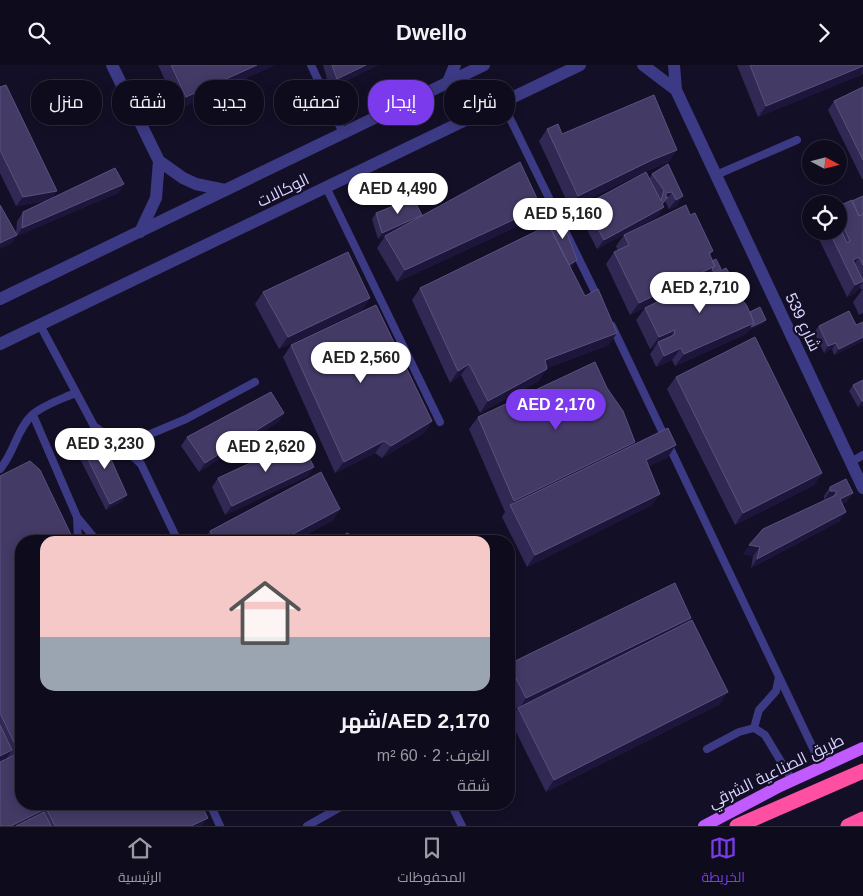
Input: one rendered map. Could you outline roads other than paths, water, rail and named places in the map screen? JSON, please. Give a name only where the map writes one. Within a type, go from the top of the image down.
[{"type":"highway","points":[[737,826],[863,771]]},
{"type":"highway","points":[[848,826],[863,819]]},
{"type":"main road","name":"طريق الصناعية الشرقي","points":[[704,826],[792,780],[863,748]]},
{"type":"street","points":[[112,65],[159,161],[177,175],[196,184],[225,190]]},
{"type":"street","points":[[449,80],[455,65]]},
{"type":"street","name":"الوكالات","points":[[452,80],[484,65]]},
{"type":"street","name":"الوكالات","points":[[515,96],[580,65]]},
{"type":"street","name":"شارع 539","points":[[643,65],[676,90]]},
{"type":"street","name":"شارع 539","points":[[674,65],[676,90],[863,488]]},
{"type":"street","name":"الوكالات","points":[[0,299],[444,84]]},
{"type":"street","name":"الوكالات","points":[[0,344],[454,125]]},
{"type":"street","points":[[140,231],[156,198],[159,161]]},
{"type":"lane","points":[[311,65],[343,133]]},
{"type":"lane","points":[[513,125],[604,309]]},
{"type":"lane","points":[[716,175],[797,140]]},
{"type":"lane","points":[[326,187],[440,421]]},
{"type":"lane","points":[[608,318],[780,675],[822,767]]},
{"type":"lane","points":[[40,325],[94,426],[122,446],[141,464],[175,535]]},
{"type":"lane","points":[[122,446],[186,419],[255,382]]},
{"type":"lane","points":[[0,469],[10,459],[20,432],[32,415],[75,393]]},
{"type":"lane","points":[[32,415],[78,517],[92,535]]},
{"type":"lane","points":[[851,462],[863,455]]},
{"type":"lane","points":[[78,517],[78,535]]},
{"type":"lane","points":[[754,728],[759,710],[776,691],[780,675]]},
{"type":"lane","points":[[707,749],[738,732],[754,728],[765,735],[792,780]]},
{"type":"lane","points":[[213,810],[220,826]]},
{"type":"lane","points":[[307,826],[335,810]]},
{"type":"lane","points":[[454,810],[462,826]]}]
